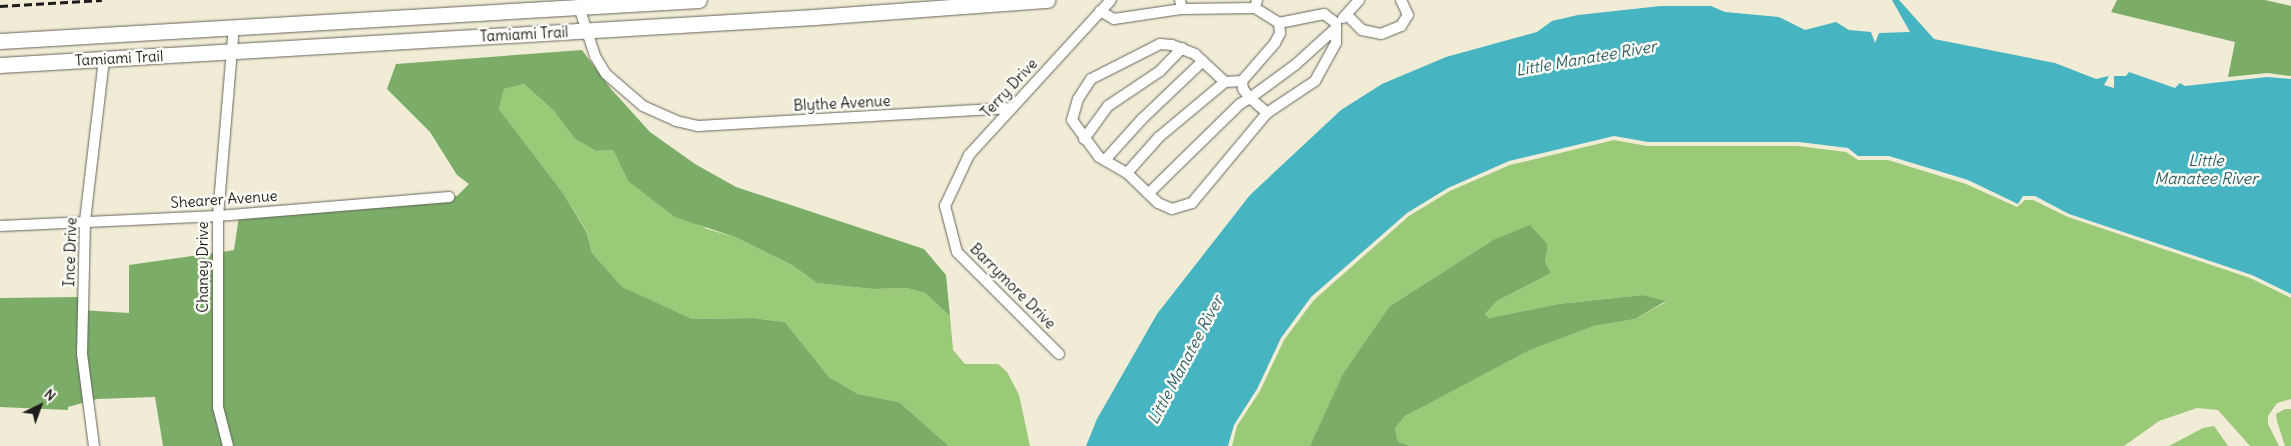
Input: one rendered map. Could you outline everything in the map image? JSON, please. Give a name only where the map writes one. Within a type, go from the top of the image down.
[{"type":"main road","name":"Tamiami Trail","points":[[0,41],[698,0]]},
{"type":"main road","name":"Tamiami Trail","points":[[0,65],[585,31],[1047,0]]},
{"type":"street","name":"Terry Drive","points":[[945,206],[969,155],[1111,0]]},
{"type":"street","points":[[1149,193],[1250,98],[1302,60],[1347,15],[1359,0]]},
{"type":"street","points":[[1347,15],[1362,30],[1381,34],[1401,26],[1408,15],[1401,0]]},
{"type":"street","points":[[1100,11],[1114,19],[1181,5],[1256,4],[1279,23],[1280,33],[1275,43],[1242,81],[1225,82],[1158,137],[1127,173]]},
{"type":"street","points":[[579,7],[585,31]]},
{"type":"street","points":[[1225,82],[1203,61],[1182,48],[1166,44],[1152,46],[1091,79],[1078,99],[1072,120],[1084,139],[1105,160],[1127,173],[1167,208],[1185,208],[1267,113],[1315,81],[1336,43],[1336,26],[1324,14],[1279,23]]},
{"type":"street","name":"Chaney Drive","points":[[228,446],[218,407],[218,216],[234,27]]},
{"type":"street","name":"Blythe Avenue","points":[[585,31],[594,56],[606,74],[643,106],[676,121],[698,126],[1011,108]]},
{"type":"street","points":[[1084,139],[1108,106],[1160,71],[1182,48]]},
{"type":"street","name":"Ince Drive","points":[[94,446],[82,354],[85,221],[104,58]]},
{"type":"street","points":[[1105,160],[1142,119],[1203,61]]},
{"type":"street","points":[[1242,81],[1243,89],[1250,98],[1267,113]]},
{"type":"street","name":"Shearer Avenue","points":[[0,226],[218,216],[450,197]]},
{"type":"street","name":"Barrymore Drive","points":[[945,206],[957,252],[1059,354]]},
{"type":"green space","points":[[2117,0],[2265,0],[2291,6],[2291,76],[2267,73],[2228,77],[2235,42],[2111,12]]},
{"type":"green space","points":[[582,50],[611,89],[650,132],[695,164],[736,187],[924,249],[946,275],[950,316],[925,293],[907,288],[873,289],[817,283],[792,265],[735,237],[675,217],[628,181],[613,150],[596,151],[575,139],[553,110],[524,84],[504,89],[499,109],[563,193],[587,233],[592,253],[622,287],[692,319],[753,318],[785,322],[829,377],[858,394],[899,402],[949,446],[232,446],[222,406],[222,252],[234,250],[239,216],[457,196],[469,184],[457,175],[430,132],[387,89],[396,64]]},
{"type":"green space","points":[[524,84],[553,110],[575,139],[596,151],[613,150],[628,181],[707,229],[735,237],[792,265],[817,283],[873,289],[907,288],[925,293],[950,316],[953,350],[965,364],[998,364],[1007,372],[1019,395],[1030,446],[949,446],[899,402],[858,394],[829,377],[785,322],[753,318],[692,319],[622,288],[592,253],[587,232],[563,193],[499,109],[504,89]]},
{"type":"green space","points":[[1614,140],[1647,146],[1798,146],[1846,152],[1858,160],[1888,160],[1966,184],[2017,207],[2025,200],[2033,200],[2068,217],[2250,278],[2291,298],[2291,399],[2277,403],[2268,416],[2268,424],[2279,446],[2250,446],[2218,410],[2197,408],[2159,421],[2124,446],[1411,446],[1398,442],[1395,428],[1405,416],[1447,393],[1530,350],[1594,326],[1635,319],[1666,302],[1643,295],[1558,304],[1489,318],[1485,314],[1497,301],[1551,273],[1545,262],[1548,245],[1493,240],[1390,306],[1310,446],[1232,446],[1237,426],[1260,391],[1284,340],[1314,300],[1409,216],[1450,191],[1510,165]]},
{"type":"green space","points":[[1530,225],[1548,245],[1545,262],[1551,273],[1497,301],[1485,314],[1489,318],[1558,304],[1643,295],[1666,301],[1635,319],[1594,326],[1530,350],[1405,416],[1395,428],[1398,442],[1411,446],[1310,446],[1343,374],[1390,306],[1493,240]]},
{"type":"green space","points":[[213,253],[223,446],[163,446],[155,397],[97,399],[68,407],[68,410],[0,407],[0,298],[79,297],[80,310],[129,313],[129,265]]},
{"type":"green space","points":[[2285,409],[2291,409],[2291,446],[2285,446],[2277,421],[2276,414]]},
{"type":"green space","points":[[2214,426],[2228,446],[2169,446],[2203,428]]},
{"type":"water","name":"Little Manatee River","points":[[1892,0],[1899,0],[1934,39],[2055,63],[2096,79],[2109,76],[2104,85],[2114,88],[2114,76],[2126,76],[2129,72],[2175,88],[2180,83],[2185,86],[2267,77],[2291,79],[2291,294],[2252,275],[2069,214],[2035,196],[2023,196],[2018,204],[1968,180],[1889,156],[1858,156],[1848,148],[1799,142],[1648,142],[1614,136],[1509,161],[1448,188],[1407,213],[1311,297],[1281,338],[1257,389],[1234,425],[1228,446],[1086,446],[1097,419],[1157,314],[1250,195],[1341,110],[1382,84],[1446,57],[1537,32],[1552,21],[1578,15],[1661,6],[1711,6],[1725,12],[1779,17],[1805,30],[1836,22],[1849,30],[1871,32],[1875,43],[1879,33],[1910,32]]},
{"type":"railway","points":[[0,6],[102,0]]}]
